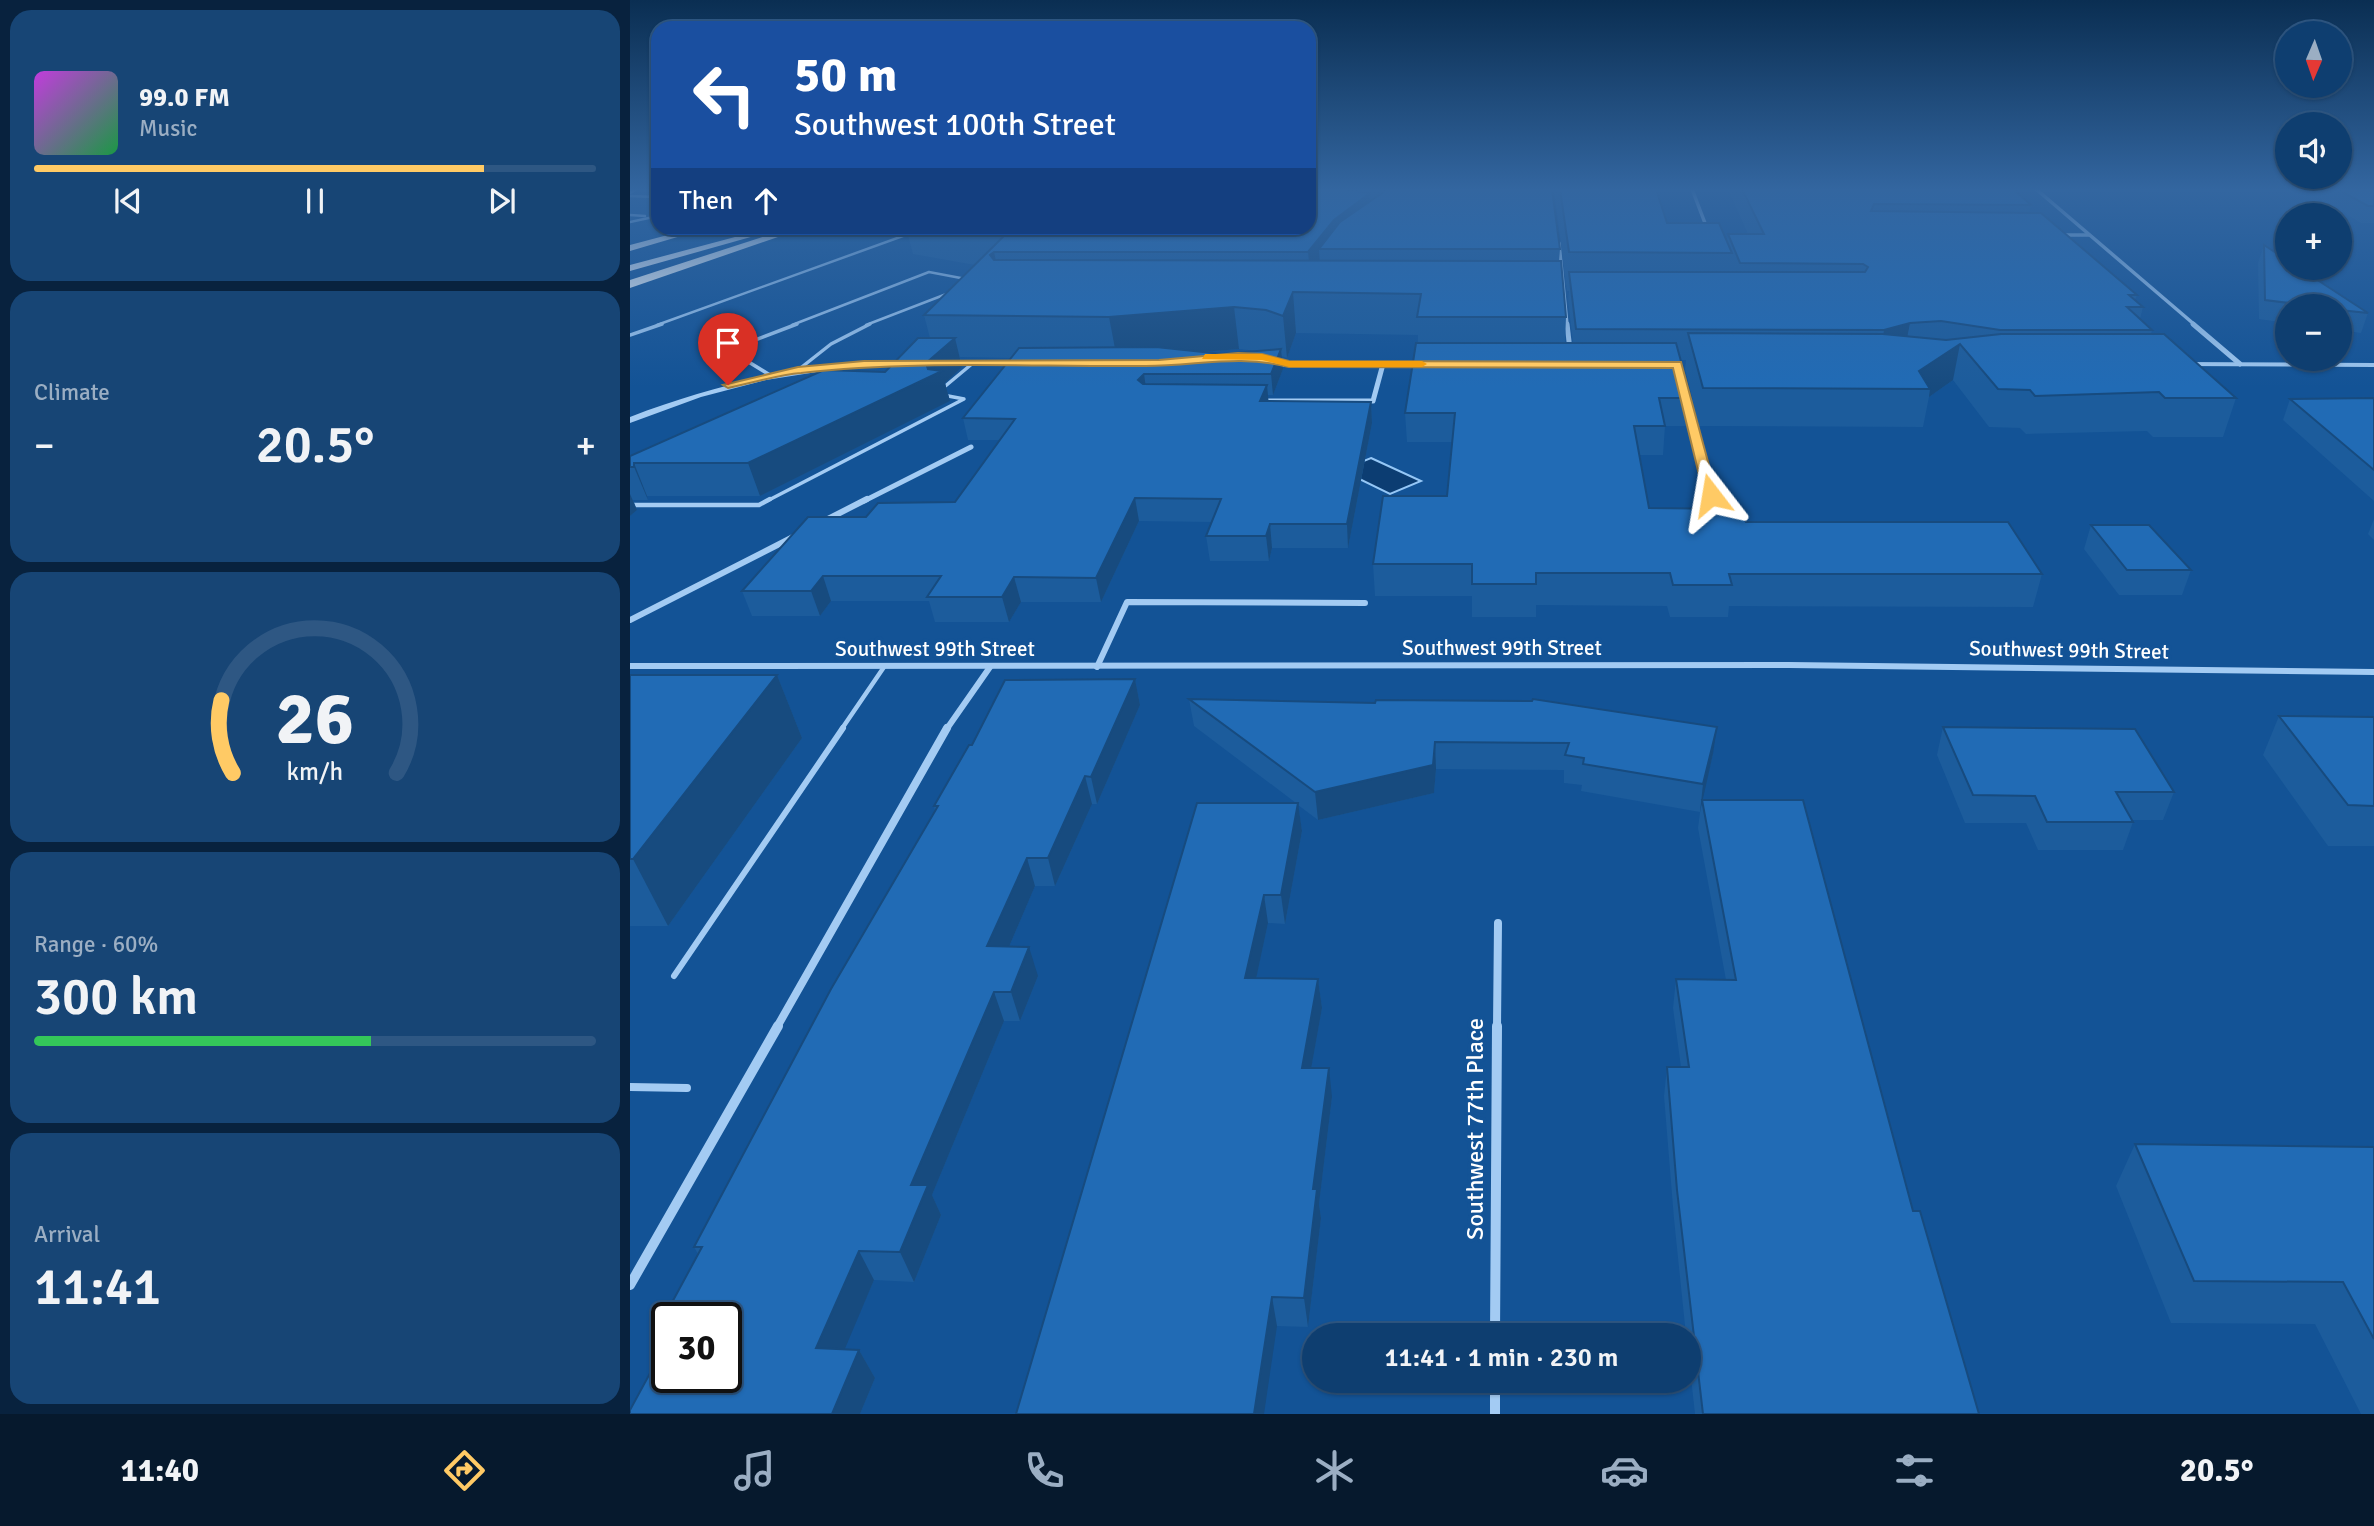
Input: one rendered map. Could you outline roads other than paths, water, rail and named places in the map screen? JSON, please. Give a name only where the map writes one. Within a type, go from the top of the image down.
[{"type":"highway","points":[[630,268],[678,255]]},
{"type":"highway","points":[[630,284],[718,255]]},
{"type":"street","points":[[1560,255],[1570,353]]},
{"type":"street","points":[[2112,255],[2240,364]]},
{"type":"street","points":[[1551,295],[1565,295]]},
{"type":"street","points":[[1262,357],[1289,364]]},
{"type":"street","points":[[630,420],[685,399],[771,375],[798,370],[918,363]]},
{"type":"street","points":[[932,363],[1026,363]]},
{"type":"street","points":[[1252,369],[1289,364],[1436,364]]},
{"type":"street","points":[[1254,401],[1373,401],[1383,364]]},
{"type":"street","points":[[2171,365],[2374,365]]},
{"type":"street","points":[[1684,391],[1711,495]]},
{"type":"street","points":[[813,527],[971,447]]},
{"type":"street","points":[[630,620],[800,533]]},
{"type":"street","points":[[1097,667],[1127,602],[1365,603]]},
{"type":"street","name":"Southwest 99th Street","points":[[630,666],[1789,664],[2374,673]]},
{"type":"street","points":[[630,1284],[949,724],[990,667]]},
{"type":"street","name":"Southwest 77th Place","points":[[1495,1323],[1497,923]]},
{"type":"street","points":[[1495,1393],[1495,1414]]},
{"type":"lane","points":[[630,335],[851,255]]},
{"type":"lane","points":[[771,375],[729,350],[929,272],[979,281]]},
{"type":"lane","points":[[798,370],[821,347],[844,335],[954,291]]},
{"type":"lane","points":[[630,505],[759,505],[964,399],[938,395],[973,363]]},
{"type":"lane","points":[[674,976],[884,667]]},
{"type":"lane","points":[[630,1087],[687,1088]]},
{"type":"water","points":[[1371,458],[1421,481],[1390,494],[1341,470]]}]
